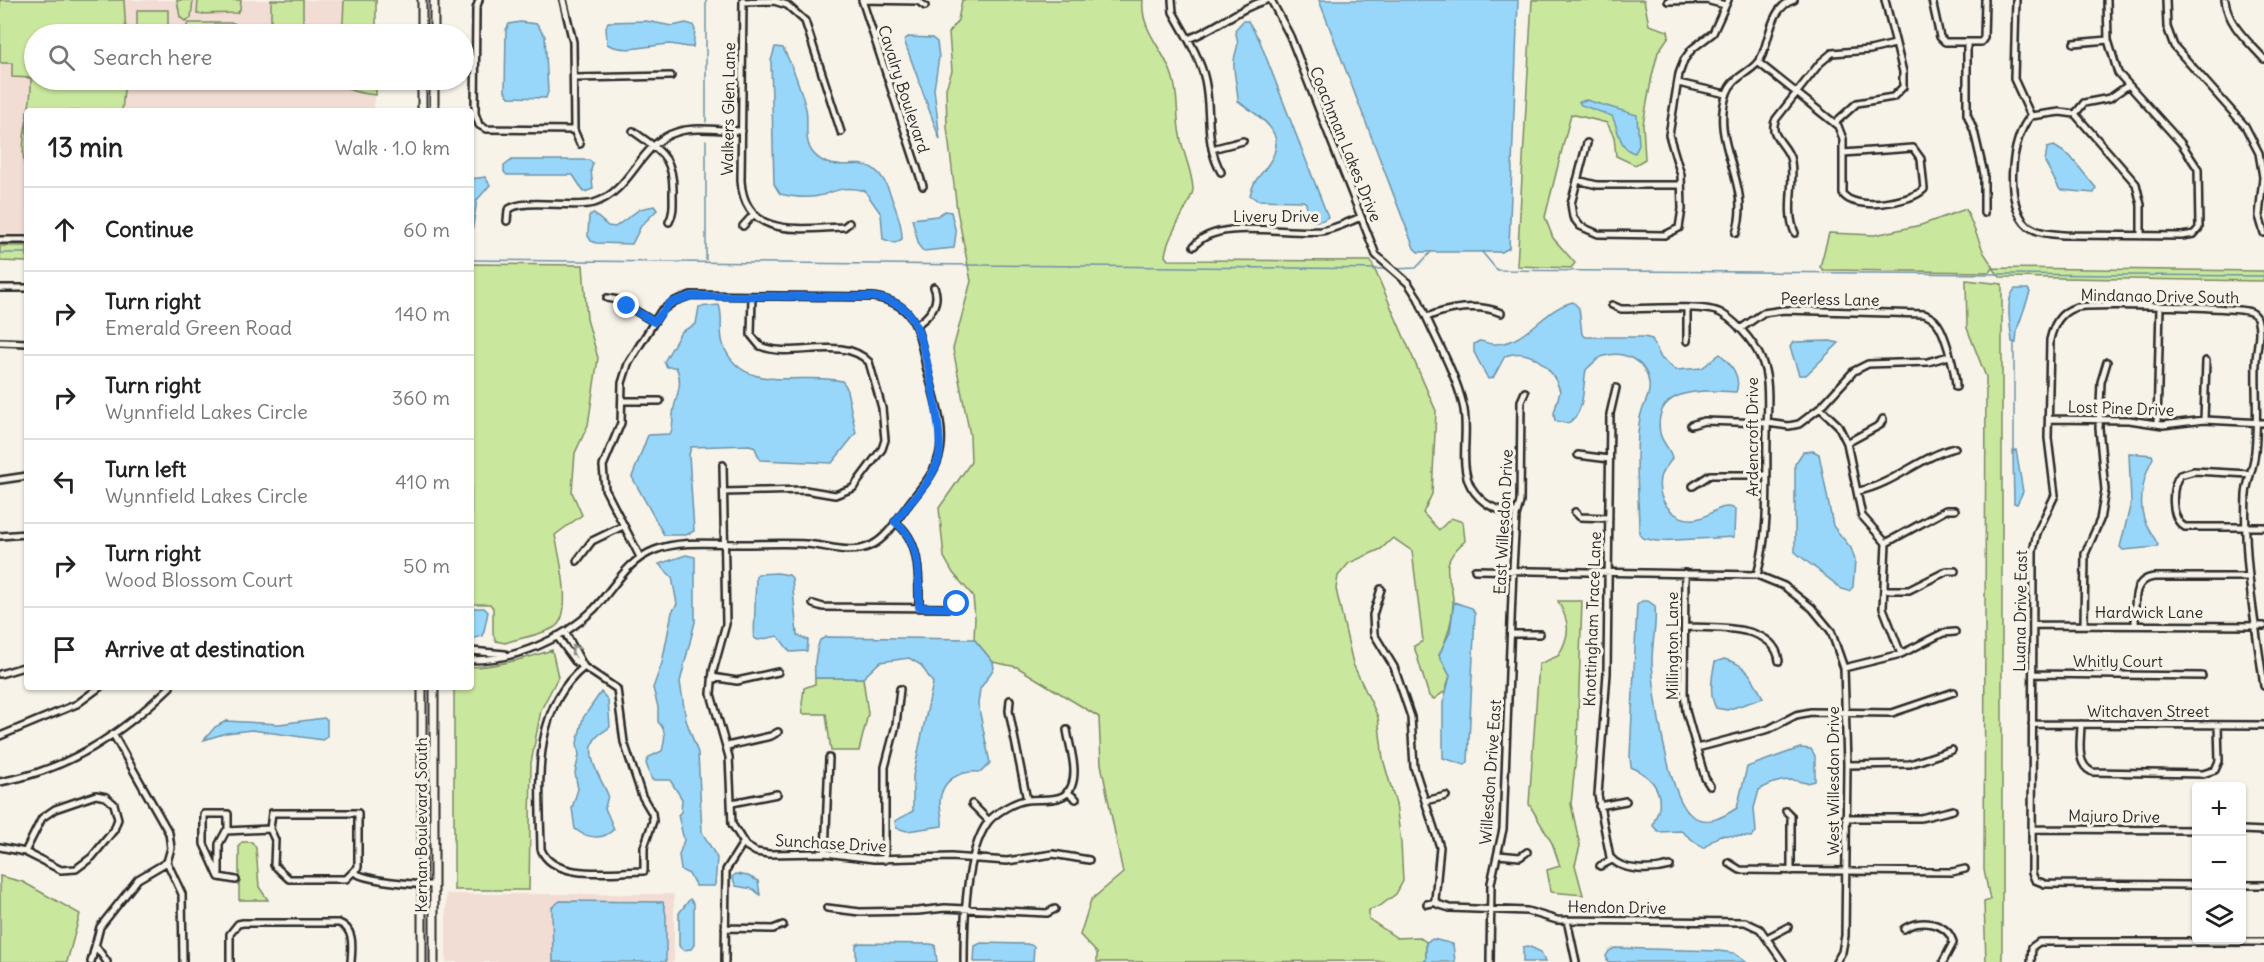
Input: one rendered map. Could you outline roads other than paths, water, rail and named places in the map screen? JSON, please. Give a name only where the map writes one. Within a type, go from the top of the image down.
[{"type":"main road","points":[[422,0],[422,24]]},
{"type":"main road","points":[[434,0],[434,24]]},
{"type":"main road","points":[[422,90],[422,108]]},
{"type":"main road","points":[[434,90],[434,108]]},
{"type":"main road","name":"Kernan Boulevard South","points":[[422,690],[422,962]]},
{"type":"main road","name":"Kernan Boulevard South","points":[[434,690],[434,962]]},
{"type":"street","points":[[479,0],[476,9],[475,113],[479,125],[486,129],[574,130]]},
{"type":"street","points":[[563,0],[573,42],[574,130],[580,144]]},
{"type":"street","points":[[861,0],[918,2],[925,6]]},
{"type":"street","name":"Cavalry Boulevard","points":[[861,0],[923,186]]},
{"type":"street","points":[[1172,0],[1173,12],[1188,39],[1205,79],[1212,149],[1221,172]]},
{"type":"street","points":[[1188,39],[1223,23],[1243,9],[1269,0]]},
{"type":"street","name":"Coachman Lakes Drive","points":[[1269,0],[1290,36],[1377,257],[1411,286],[1426,317]]},
{"type":"street","points":[[1587,143],[1571,204],[1578,224],[1588,232],[1598,234],[1665,235],[1679,228],[1682,209],[1681,175],[1669,135],[1678,83],[1684,60],[1692,49],[1713,33],[1726,3],[1706,0],[1668,1]]},
{"type":"street","points":[[1736,233],[1739,189],[1721,133],[1726,94],[1733,82],[1759,63],[1777,14],[1785,4],[1794,0]]},
{"type":"street","points":[[1836,122],[1857,102],[1893,97],[1902,90],[1904,83],[1885,0]]},
{"type":"street","points":[[1932,0],[1940,37],[1945,42],[1967,44],[1981,42],[1984,38],[1985,0]]},
{"type":"street","points":[[2016,0],[2014,79],[2031,116]]},
{"type":"street","points":[[2107,0],[2108,40],[2114,65],[2127,86],[2194,159],[2200,181],[2199,228],[2190,236],[2141,236],[2046,234],[2033,229],[2024,221],[2015,202],[2014,155],[2017,138],[2031,116],[2060,111],[2075,114],[2136,184],[2141,206],[2141,236]]},
{"type":"street","points":[[2166,0],[2167,27],[2174,46],[2245,126],[2259,153],[2263,170],[2259,216],[2263,232]]},
{"type":"street","points":[[2225,0],[2226,10],[2235,27],[2264,59]]},
{"type":"street","points":[[743,1],[774,1],[787,5],[805,21],[841,132]]},
{"type":"street","name":"Walkers Glen Lane","points":[[743,1],[741,193],[753,215]]},
{"type":"street","points":[[2074,43],[2108,40]]},
{"type":"street","points":[[1795,233],[1790,221],[1791,163],[1785,146],[1775,135],[1773,129],[1776,118],[1820,63],[1832,53],[1870,50],[1895,44]]},
{"type":"street","points":[[1967,44],[1967,114],[1974,131],[1984,174],[1984,213]]},
{"type":"street","points":[[1759,63],[1836,122],[1841,132],[1843,194],[1850,201],[1879,203],[1918,195],[1924,189],[1923,167],[1917,151],[1908,147],[1874,152],[1843,153]]},
{"type":"street","points":[[575,78],[671,76]]},
{"type":"street","points":[[1678,83],[1726,94]]},
{"type":"street","points":[[2075,114],[2087,101],[2110,98],[2127,86]]},
{"type":"street","points":[[507,221],[508,210],[518,205],[577,206],[602,200],[613,194],[653,146],[666,136],[683,130],[742,131]]},
{"type":"street","points":[[633,131],[666,156],[672,167],[673,214],[669,222]]},
{"type":"street","points":[[1212,149],[1243,141]]},
{"type":"street","points":[[1577,180],[1597,185],[1681,185]]},
{"type":"street","points":[[743,226],[753,215],[771,226],[783,228],[844,227],[849,223]]},
{"type":"street","name":"Livery Drive","points":[[1194,246],[1199,239],[1216,231],[1324,230],[1361,218]]},
{"type":"street","points":[[0,240],[24,240]]},
{"type":"street","points":[[916,325],[934,308],[936,297],[934,287]]},
{"type":"street","points":[[0,288],[24,288]]},
{"type":"street","points":[[724,492],[805,490],[842,494],[857,483],[882,449],[885,440],[882,408],[869,362],[850,350],[779,350],[760,346],[751,335],[752,296]]},
{"type":"street","points":[[474,660],[490,659],[525,651],[565,632],[594,608],[619,577],[640,557],[667,547],[807,544],[854,550],[878,541],[933,471],[940,450],[938,421],[916,325],[903,308],[880,298],[752,296],[686,297],[666,306],[626,368],[621,423],[606,457],[603,473],[605,489],[640,557]]},
{"type":"street","points":[[607,298],[618,300],[654,322]]},
{"type":"street","name":"Ardencroft Drive","points":[[1612,305],[1621,309],[1687,309],[1719,312],[1740,329],[1760,354],[1765,369],[1767,475],[1765,549],[1757,575]]},
{"type":"street","name":"Mindanao Drive South","points":[[2062,314],[2078,306],[2092,305],[2250,311],[2257,318],[2259,333],[2256,365],[2256,423]]},
{"type":"street","points":[[2157,424],[2160,307]]},
{"type":"street","points":[[1501,313],[1493,309],[1452,309],[1426,317],[1464,406],[1467,476],[1470,486],[1491,508],[1517,512]]},
{"type":"street","points":[[1687,309],[1687,341]]},
{"type":"street","name":"Peerless Lane","points":[[1740,329],[1763,313],[1784,310],[1924,314],[1936,322],[1949,356]]},
{"type":"street","name":"Luana Drive East","points":[[2062,314],[2054,325],[2050,340],[2048,438],[2055,495],[2035,542],[2032,873],[2035,880],[2046,884],[2192,885]]},
{"type":"street","points":[[0,342],[24,343]]},
{"type":"street","points":[[1691,425],[1704,421],[1789,426],[1799,424],[1820,408],[1847,377],[1868,364],[1928,362],[1949,356],[1956,387]]},
{"type":"street","points":[[2204,420],[2206,361]]},
{"type":"street","points":[[2084,625],[2085,554],[2100,520],[2105,490],[2100,420],[2101,382],[2106,362]]},
{"type":"street","name":"Knottingham Trace Lane","points":[[1612,860],[1598,795],[1607,673],[1610,414],[1616,388]]},
{"type":"street","name":"East Willesdon Drive","points":[[1511,655],[1513,569],[1517,512],[1520,502],[1521,401],[1525,392]]},
{"type":"street","points":[[622,401],[660,401]]},
{"type":"street","points":[[1820,408],[1838,425],[1847,443],[1859,491],[1862,516],[1886,543],[1885,618],[1901,654]]},
{"type":"street","points":[[1847,443],[1880,425],[1883,419]]},
{"type":"street","name":"Lost Pine Drive","points":[[2049,419],[2129,420],[2157,424],[2204,420],[2264,423]]},
{"type":"street","points":[[2256,423],[2254,461],[2249,474],[2246,528],[2248,577],[2264,686]]},
{"type":"street","points":[[1859,491],[1884,484],[1944,451],[1955,448]]},
{"type":"street","points":[[1578,455],[1609,459]]},
{"type":"street","points":[[723,465],[726,624],[712,677],[713,706],[727,746],[732,824],[743,843],[726,870],[725,962]]},
{"type":"street","points":[[2249,474],[2212,471],[2184,473],[2175,482],[2174,513],[2178,522],[2185,527],[2264,527]]},
{"type":"street","points":[[1693,486],[1710,475],[1767,475]]},
{"type":"street","points":[[0,480],[24,476]]},
{"type":"street","points":[[1886,543],[1946,510],[1955,510]]},
{"type":"street","points":[[1575,512],[1580,517],[1608,518]]},
{"type":"street","points":[[895,522],[907,531],[913,542],[919,607]]},
{"type":"street","points":[[577,561],[592,541],[623,526]]},
{"type":"street","points":[[0,536],[24,534]]},
{"type":"street","points":[[1475,570],[1757,575]]},
{"type":"street","points":[[1884,590],[1909,591],[1947,572],[1955,571]]},
{"type":"street","name":"Millington Lane","points":[[1684,573],[1684,693],[1705,778],[1710,786]]},
{"type":"street","name":"West Willesdon Drive","points":[[1757,575],[1784,586],[1812,608],[1831,631],[1844,669],[1847,712],[1845,936],[1842,952],[1836,962]]},
{"type":"street","points":[[2135,625],[2137,586],[2143,579],[2248,577]]},
{"type":"street","points":[[1382,589],[1373,615],[1374,634],[1394,667],[1411,717],[1413,760],[1440,846],[1436,901],[1427,904]]},
{"type":"street","points":[[813,604],[823,608],[948,608],[957,604]]},
{"type":"street","name":"Hardwick Lane","points":[[2033,625],[2264,626]]},
{"type":"street","points":[[1685,627],[1729,628],[1753,634],[1769,643],[1778,652],[1779,661]]},
{"type":"street","points":[[565,632],[584,667]]},
{"type":"street","points":[[1844,669],[1901,654],[1943,633],[1955,632]]},
{"type":"street","points":[[1512,633],[1540,634]]},
{"type":"street","points":[[557,636],[575,661],[584,667],[617,689],[624,742],[642,796],[652,813],[653,821],[644,848],[644,871],[567,871],[543,855],[541,849],[540,769],[548,719],[564,685],[584,667]]},
{"type":"street","points":[[474,651],[506,654]]},
{"type":"street","name":"Willesdon Drive East","points":[[1490,962],[1492,877],[1503,829],[1511,655]]},
{"type":"street","points":[[0,674],[24,667]]},
{"type":"street","points":[[712,677],[737,681],[778,672]]},
{"type":"street","name":"Whitly Court","points":[[2033,674],[2202,676]]},
{"type":"street","points":[[885,860],[885,767],[898,715],[900,688]]},
{"type":"street","points":[[0,735],[77,704],[96,690]]},
{"type":"street","points":[[0,782],[62,764],[113,734],[166,690]]},
{"type":"street","points":[[1697,748],[1769,729],[1796,716],[1811,712],[1901,712],[1954,692]]},
{"type":"street","points":[[1011,700],[1009,711],[1027,800]]},
{"type":"street","name":"Witchaven Street","points":[[2032,724],[2264,725]]},
{"type":"street","points":[[2081,724],[2081,761],[2084,768],[2092,772],[2211,772],[2219,761],[2218,725]]},
{"type":"street","points":[[964,962],[964,909],[974,860],[989,821],[1001,811],[1027,800],[1052,801],[1067,792],[1074,771],[1066,730]]},
{"type":"street","points":[[727,746],[771,736],[778,732]]},
{"type":"street","points":[[91,962],[97,948],[100,927],[138,879],[166,862],[171,848],[169,833],[113,734]]},
{"type":"street","points":[[1847,765],[1910,764],[1952,750]]},
{"type":"street","points":[[825,853],[829,758]]},
{"type":"street","points":[[1067,792],[1076,799]]},
{"type":"street","points":[[732,803],[777,794]]},
{"type":"street","points":[[0,846],[25,852],[60,870],[76,868],[85,864],[117,825],[118,819],[114,804],[101,795],[88,796],[49,812],[37,826],[25,852]]},
{"type":"street","points":[[1425,801],[1446,796]]},
{"type":"street","points":[[1599,806],[1626,801]]},
{"type":"street","points":[[972,804],[989,821]]},
{"type":"street","points":[[1845,818],[1921,818],[1953,810]]},
{"type":"street","points":[[1786,811],[1791,816],[1791,871]]},
{"type":"street","points":[[272,813],[358,813],[359,865],[354,872],[346,879],[289,879],[274,865],[275,840],[270,829],[272,813]]},
{"type":"street","points":[[219,877],[204,844],[204,814],[228,814],[228,831]]},
{"type":"street","points":[[219,877],[221,836],[228,831],[270,829]]},
{"type":"street","name":"Majuro Drive","points":[[2032,829],[2192,830]]},
{"type":"street","points":[[2246,831],[2264,831]]},
{"type":"street","name":"Sunchase Drive","points":[[743,843],[756,852],[769,854],[825,853],[885,860],[951,857],[1007,861],[1053,854],[1089,860]]},
{"type":"street","points":[[1498,855],[1521,857],[1527,852]]},
{"type":"street","points":[[1600,866],[1612,860],[1626,868],[1670,866]]},
{"type":"street","points":[[166,862],[182,894],[183,962]]},
{"type":"street","points":[[1729,863],[1737,870],[1952,872],[1965,869]]},
{"type":"street","points":[[354,872],[364,879],[389,879],[434,885]]},
{"type":"street","points":[[219,877],[236,880]]},
{"type":"street","points":[[2246,885],[2264,885]]},
{"type":"street","name":"Hendon Drive","points":[[1436,901],[1441,906],[1450,908],[1527,911],[1548,918],[1567,920],[1745,922],[1757,927],[1783,962]]},
{"type":"street","points":[[827,908],[860,912],[964,909],[1047,912],[1055,909]]},
{"type":"street","points":[[1567,920],[1576,962]]},
{"type":"street","points":[[230,962],[230,934],[238,924],[339,923],[348,929],[352,936],[351,962]]},
{"type":"street","points":[[1904,929],[1910,925],[1937,924],[1949,932],[1953,943],[1943,962]]},
{"type":"street","points":[[725,928],[773,929],[783,925]]},
{"type":"street","points":[[1767,938],[1788,927]]},
{"type":"street","points":[[2031,962],[2032,947],[2038,942],[2045,941],[2264,942]]},
{"type":"street","points":[[97,948],[107,962]]},
{"type":"water","points":[[1319,0],[1518,0],[1509,248],[1502,252],[1418,252],[1414,248]]},
{"type":"water","points":[[646,21],[672,26],[686,23],[693,25],[695,30],[693,47],[669,44],[629,49],[607,44],[608,22]]},
{"type":"water","points":[[1243,21],[1248,21],[1259,39],[1328,217],[1323,220],[1308,219],[1306,203],[1303,201],[1257,200],[1250,195],[1256,180],[1275,152],[1276,142],[1274,134],[1263,119],[1238,101],[1234,67],[1238,45],[1235,30]]},
{"type":"water","points":[[520,22],[537,24],[545,36],[548,92],[546,98],[509,97],[505,91],[506,30],[509,24]]},
{"type":"water","points":[[908,37],[932,38],[937,42],[939,57],[934,89],[940,140],[904,40]]},
{"type":"water","points":[[775,47],[783,48],[802,94],[807,114],[808,143],[813,153],[823,161],[834,165],[865,165],[875,170],[884,180],[892,199],[902,239],[895,243],[883,239],[881,214],[865,191],[844,189],[807,197],[780,194],[774,184],[771,61]]},
{"type":"water","points":[[1586,100],[1637,115],[1639,145],[1635,153],[1626,148],[1612,116],[1581,105],[1579,102]]},
{"type":"water","points":[[2054,146],[2070,156],[2096,188],[2094,193],[2060,190],[2045,162],[2047,148]]},
{"type":"water","points":[[512,160],[589,160],[593,163],[591,170],[593,189],[584,192],[573,175],[507,175],[504,172],[504,166]]},
{"type":"water","points":[[485,177],[490,185],[477,200],[474,220],[474,179]]},
{"type":"water","points":[[654,206],[657,210],[641,226],[632,244],[596,243],[588,236],[589,216],[593,213],[608,226],[615,227],[640,209]]},
{"type":"water","points":[[945,211],[951,212],[956,233],[954,248],[923,251],[919,246],[912,219],[937,216]]},
{"type":"water","points":[[2015,289],[2028,289],[2030,292],[2017,330],[2016,343],[2012,342],[2009,314],[2010,300]]},
{"type":"water","points":[[1573,302],[1579,308],[1582,334],[1586,337],[1652,339],[1661,358],[1676,370],[1702,368],[1720,354],[1731,366],[1738,381],[1736,392],[1710,391],[1683,394],[1664,406],[1660,418],[1660,433],[1672,458],[1661,475],[1659,486],[1668,508],[1680,517],[1695,519],[1720,508],[1735,509],[1734,537],[1656,541],[1643,538],[1639,533],[1638,431],[1641,414],[1648,397],[1649,383],[1644,369],[1633,359],[1612,355],[1601,357],[1592,364],[1586,370],[1581,407],[1574,419],[1568,423],[1555,421],[1554,413],[1560,391],[1552,374],[1540,361],[1524,354],[1505,356],[1493,378],[1488,379],[1474,352],[1474,344],[1479,341],[1491,344],[1504,343],[1515,339],[1553,311]]},
{"type":"water","points":[[719,305],[722,342],[733,362],[746,372],[760,377],[842,381],[846,386],[856,433],[832,463],[760,460],[755,448],[750,445],[691,447],[689,455],[694,531],[686,535],[664,535],[632,477],[648,435],[670,434],[672,429],[679,380],[676,367],[667,367],[664,362],[681,332],[696,324],[699,307]]},
{"type":"water","points":[[1830,341],[1839,343],[1806,375],[1799,375],[1790,347],[1793,342]]},
{"type":"water","points":[[2016,450],[2023,492],[2017,504],[2014,503],[2013,451]]},
{"type":"water","points":[[1813,451],[1819,454],[1833,526],[1851,548],[1855,560],[1853,587],[1849,591],[1842,589],[1795,552],[1795,464],[1803,452]]},
{"type":"water","points":[[2129,453],[2152,455],[2153,458],[2145,480],[2142,512],[2158,545],[2156,547],[2123,550],[2120,547],[2131,503]]},
{"type":"water","points":[[686,555],[695,557],[695,622],[680,682],[686,720],[698,753],[702,832],[717,858],[715,886],[696,886],[689,874],[681,870],[679,855],[684,840],[678,815],[681,812],[682,799],[670,780],[652,780],[646,763],[649,757],[662,751],[664,743],[664,732],[658,722],[658,707],[653,688],[662,663],[672,612],[677,604],[672,577],[659,564]]},
{"type":"water","points":[[777,573],[789,575],[792,578],[797,635],[808,640],[807,651],[790,652],[778,636],[758,640],[754,638],[756,576]]},
{"type":"water","points":[[1642,601],[1648,601],[1655,606],[1652,661],[1663,743],[1675,788],[1691,815],[1697,819],[1709,820],[1721,817],[1737,808],[1747,767],[1800,748],[1811,749],[1815,756],[1815,781],[1806,783],[1783,781],[1759,790],[1754,808],[1756,832],[1751,837],[1720,835],[1703,848],[1681,831],[1659,832],[1653,826],[1659,808],[1656,788],[1649,778],[1631,767],[1630,757],[1637,605]]},
{"type":"water","points":[[1454,602],[1472,608],[1475,614],[1468,762],[1465,765],[1443,758],[1443,703],[1450,676],[1439,655],[1450,632]]},
{"type":"water","points":[[474,608],[484,608],[488,612],[483,636],[474,638]]},
{"type":"water","points":[[826,637],[974,639],[993,662],[994,668],[980,689],[978,704],[990,763],[981,772],[966,773],[953,778],[944,787],[940,802],[942,826],[907,831],[896,828],[895,821],[913,811],[913,776],[933,683],[921,665],[909,658],[880,662],[863,678],[815,678],[817,650],[820,640]]},
{"type":"water","points":[[1724,659],[1744,668],[1763,698],[1727,710],[1716,708],[1712,692],[1713,673],[1715,662]]},
{"type":"water","points":[[601,692],[608,700],[610,727],[595,739],[592,753],[595,768],[608,795],[605,808],[614,829],[600,837],[594,837],[575,829],[572,808],[578,789],[575,773],[579,755],[577,743],[583,718]]},
{"type":"water","points":[[324,718],[327,720],[327,736],[323,740],[252,730],[226,733],[204,740],[215,727],[226,721],[279,724]]},
{"type":"water","points":[[736,874],[758,881],[760,895],[753,889],[736,886],[732,877]]},
{"type":"water","points":[[690,899],[694,904],[694,945],[691,949],[683,950],[679,946],[679,913]]},
{"type":"water","points":[[560,901],[663,902],[666,915],[666,962],[553,962],[552,907]]},
{"type":"water","points":[[1433,939],[1453,944],[1455,962],[1417,962],[1426,960],[1426,942]]},
{"type":"water","points":[[860,943],[935,945],[937,962],[856,962],[856,945]]},
{"type":"water","points":[[981,943],[1034,946],[1033,962],[974,962],[975,946]]},
{"type":"water","points":[[1528,946],[1541,952],[1545,962],[1523,962],[1523,947]]},
{"type":"water","points":[[1615,948],[1719,951],[1734,953],[1746,962],[1608,962],[1606,956]]},
{"type":"waterway","points":[[706,0],[706,122]]},
{"type":"waterway","points":[[706,140],[706,260]]},
{"type":"waterway","points":[[1394,269],[1416,268],[1431,252]]},
{"type":"waterway","points":[[1482,252],[1497,270],[2264,276]]},
{"type":"waterway","points":[[0,253],[24,253]]},
{"type":"waterway","points":[[474,260],[1390,269]]},
{"type":"waterway","points":[[2014,342],[2014,451]]}]
